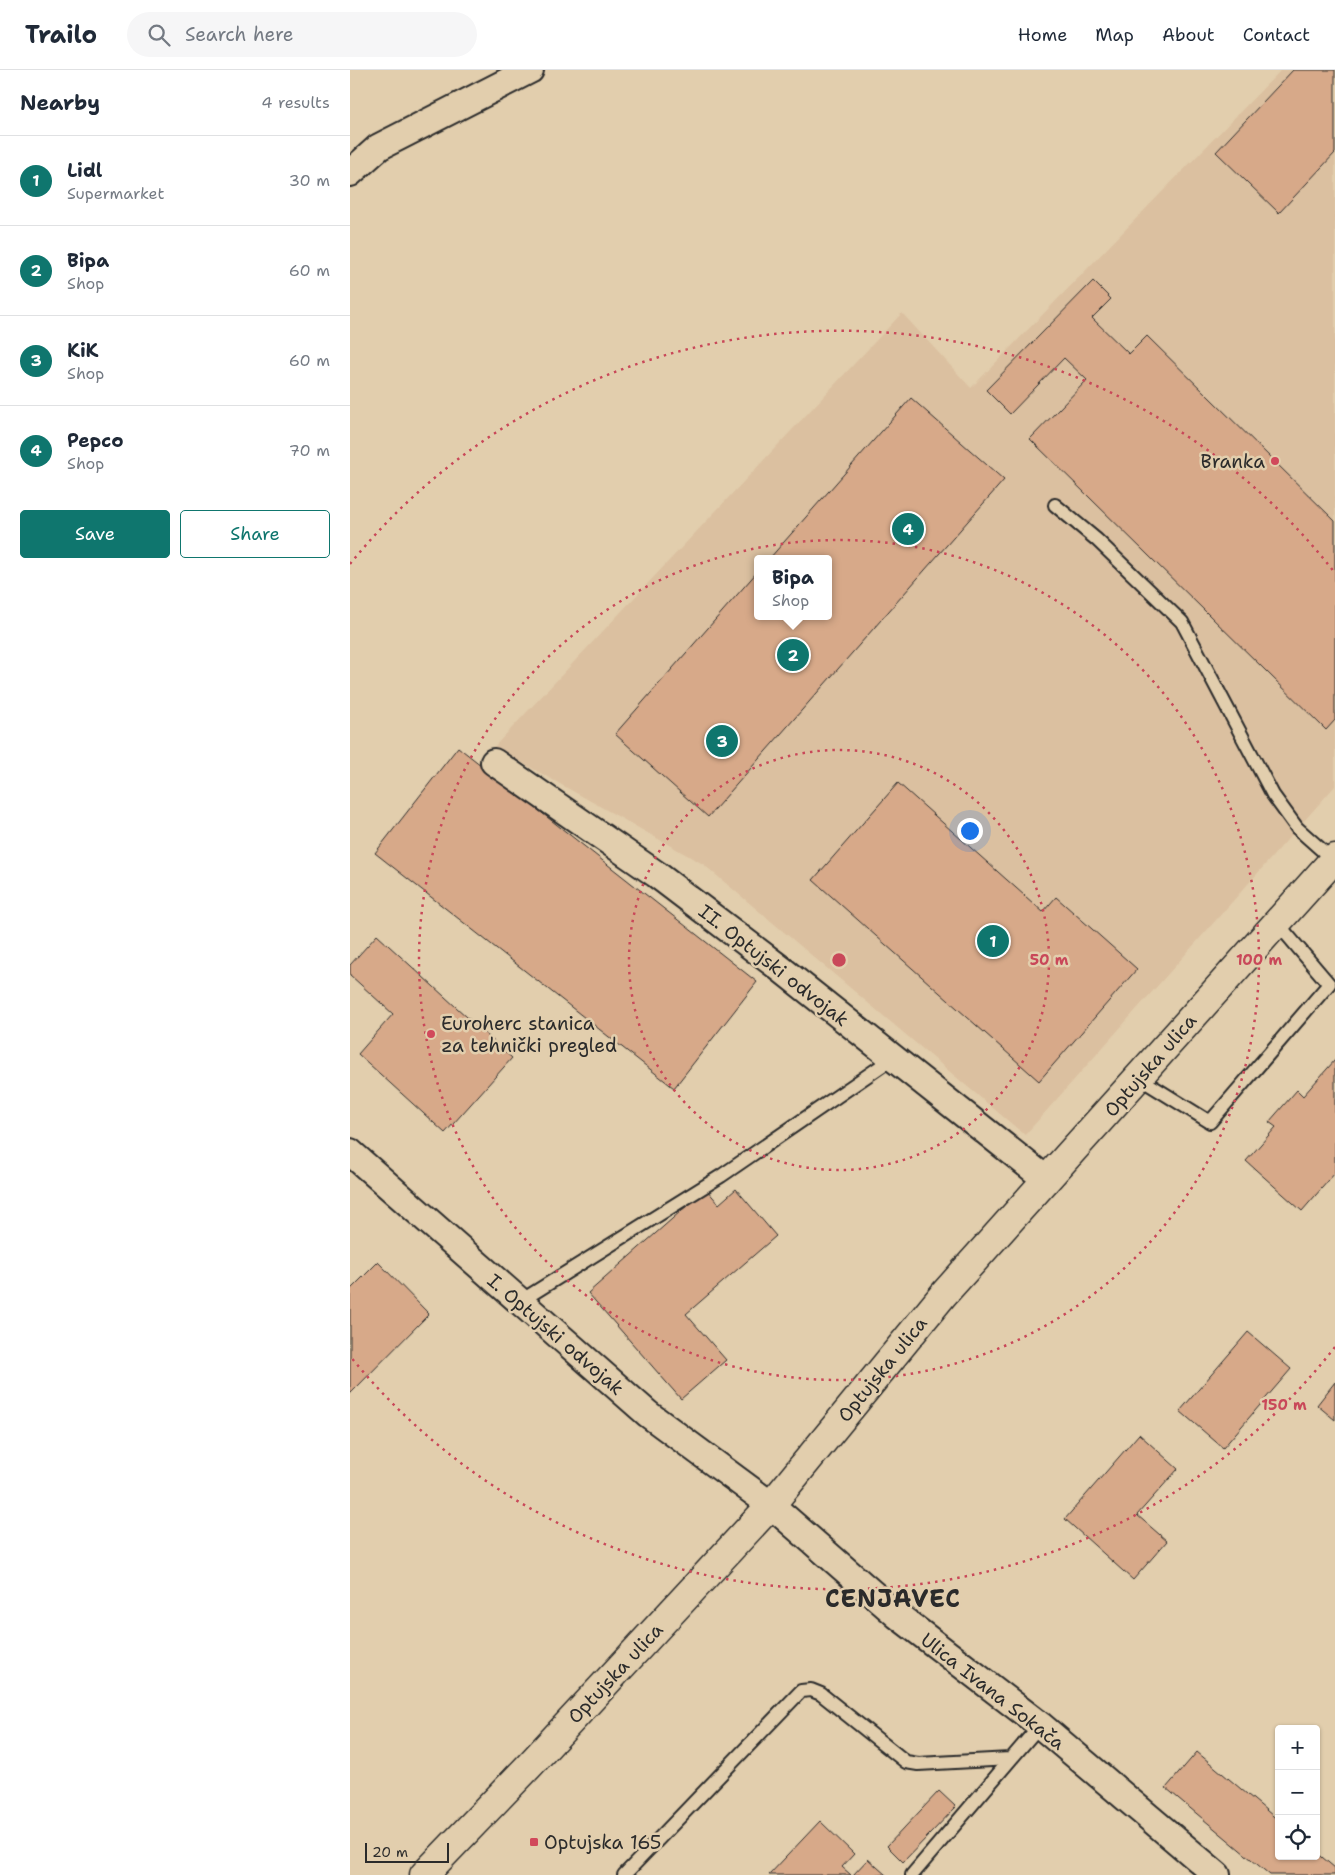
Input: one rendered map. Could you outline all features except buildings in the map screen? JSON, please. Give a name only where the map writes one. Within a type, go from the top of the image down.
[{"type":"main road","name":"Optujska ulica","points":[[424,1875],[528,1767],[771,1505],[942,1295],[1139,1078],[1213,993],[1278,924],[1334,859]]},
{"type":"street","points":[[350,173],[379,147],[530,70]]},
{"type":"street","name":"II. Optujski odvojak","points":[[494,762],[656,874],[1047,1180]]},
{"type":"street","name":"I. Optujski odvojak","points":[[350,1152],[648,1414],[771,1505]]},
{"type":"street","name":"Ulica Ivana Sokača","points":[[771,1505],[897,1615],[1040,1725],[1216,1875]]},
{"type":"lane","points":[[1055,505],[1097,540],[1182,622],[1273,795],[1297,828],[1334,859]]},
{"type":"lane","points":[[1139,1078],[1210,1122],[1329,984],[1278,924]]},
{"type":"lane","points":[[519,1302],[721,1176],[893,1058]]},
{"type":"lane","points":[[624,1875],[801,1691],[811,1690],[821,1694],[906,1762],[918,1764],[1010,1759]]},
{"type":"lane","points":[[912,1875],[1040,1725]]},
{"type":"shaded area","points":[[1281,70],[1335,70],[1335,786],[1025,1135],[703,864],[494,747],[902,313],[971,388]]},
{"type":"place","name":"Branka","points":[[1275,461]]},
{"type":"place","name":"Pepco","points":[[908,529]]},
{"type":"place","name":"Bipa","points":[[793,655]]},
{"type":"place","name":"KiK","points":[[722,741]]},
{"type":"place","name":"Lidl","points":[[993,941]]},
{"type":"place","name":"Euroherc stanica za tehnički pregled","points":[[431,1034]]},
{"type":"place","name":"Optujska 165","points":[[534,1842]]},
{"type":"district","name":"CENJAVEC","points":[[893,1599]]}]
